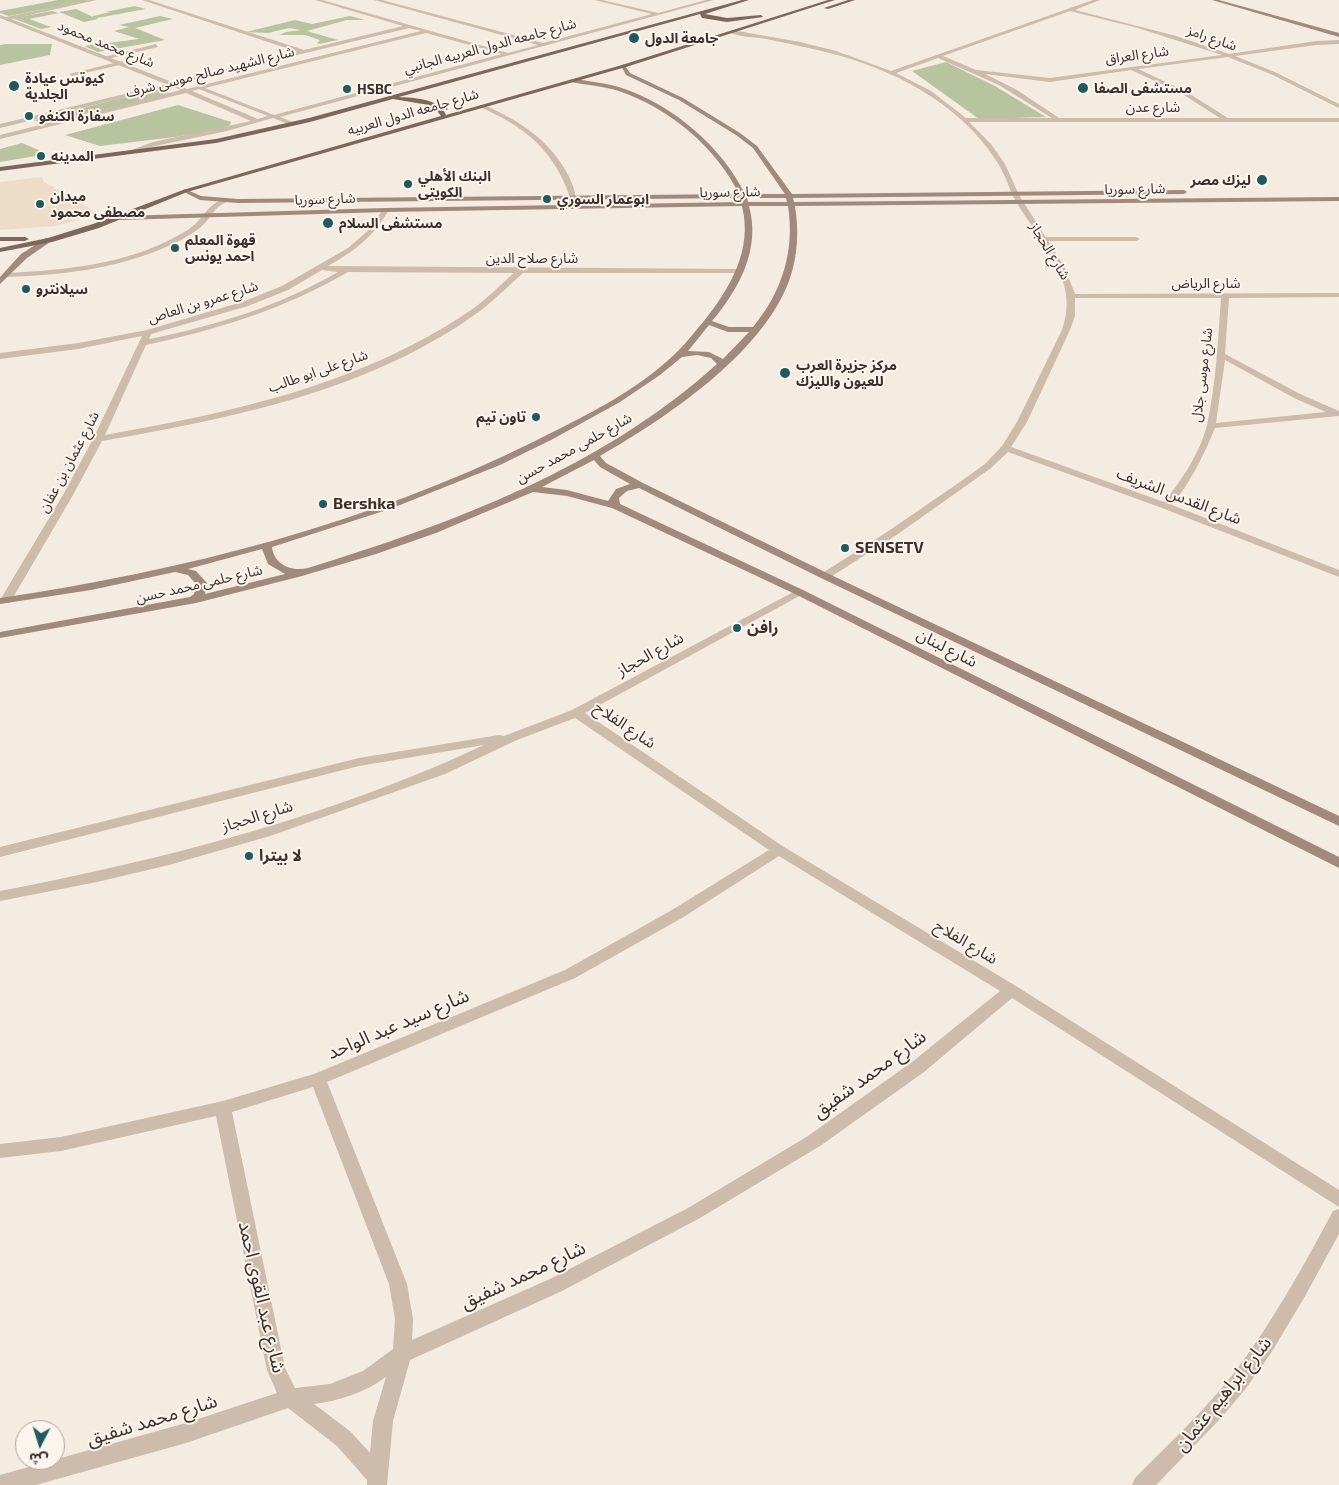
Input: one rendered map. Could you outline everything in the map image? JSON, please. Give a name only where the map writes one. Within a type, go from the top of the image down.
[{"type":"main road","name":"شارع جامعه الدول العربيه","points":[[0,169],[216,141],[293,124],[747,0]]},
{"type":"main road","name":"شارع جامعه الدول العربيه","points":[[0,250],[70,234],[121,218],[185,191],[624,66],[833,0]]},
{"type":"main road","points":[[705,12],[702,14],[704,17],[722,20],[782,16],[814,12],[853,0]]},
{"type":"main road","points":[[596,31],[617,35]]},
{"type":"main road","points":[[384,99],[428,104],[441,109],[444,116]]},
{"type":"main road","points":[[0,239],[38,238],[70,234]]},
{"type":"street","points":[[2,18],[96,0]]},
{"type":"street","points":[[144,0],[322,57]]},
{"type":"street","points":[[317,0],[508,54]]},
{"type":"street","points":[[376,0],[517,41],[544,45]]},
{"type":"street","points":[[596,0],[660,14]]},
{"type":"street","name":"شارع جامعه الدول العربيه الجانبي","points":[[128,153],[153,144],[257,121],[712,0]]},
{"type":"street","points":[[892,72],[1098,0]]},
{"type":"street","points":[[1214,0],[1339,35]]},
{"type":"street","points":[[1239,0],[1247,2]]},
{"type":"street","name":"شارع رامز","points":[[1070,10],[1151,30],[1228,55],[1284,78],[1339,106]]},
{"type":"street","name":"شارع محمد محمود","points":[[2,18],[122,63],[257,121]]},
{"type":"street","points":[[1314,21],[1339,28]]},
{"type":"street","name":"شارع الشهيد صالح موسى شرف","points":[[0,126],[410,26]]},
{"type":"street","name":"شارع الشهيد صالح موسى شرف","points":[[0,137],[427,31]]},
{"type":"street","name":"شارع الحجاز","points":[[732,32],[782,41],[851,58],[892,72],[941,99],[966,120],[996,156],[1008,175],[1020,203],[1068,281],[1073,296],[1071,319],[1022,422],[1006,448],[988,466],[960,486],[894,532],[825,576]]},
{"type":"street","points":[[1316,42],[1327,38],[1327,32]]},
{"type":"street","name":"شارع العراق","points":[[977,71],[1050,80],[1316,42],[1339,42]]},
{"type":"street","points":[[106,57],[156,46]]},
{"type":"street","points":[[485,47],[502,46]]},
{"type":"street","points":[[939,56],[977,71],[1032,97],[1058,120]]},
{"type":"street","points":[[72,74],[122,63]]},
{"type":"street","points":[[624,66],[628,74],[701,110],[755,147],[790,199]]},
{"type":"street","points":[[1130,68],[1183,92],[1226,120]]},
{"type":"street","name":"شارع العراق","points":[[1043,84],[1050,80]]},
{"type":"street","points":[[185,81],[293,124]]},
{"type":"street","name":"شارع حلمى محمد حسن","points":[[2,601],[174,569],[267,546],[409,498],[521,451],[595,413],[679,355],[730,292],[741,271],[750,236],[750,222],[745,199],[727,167],[704,143],[632,88],[572,81]]},
{"type":"street","points":[[632,88],[652,85]]},
{"type":"street","points":[[482,106],[516,122],[539,139],[556,157],[568,178],[573,197]]},
{"type":"street","points":[[0,116],[15,123]]},
{"type":"street","name":"شارع عدن","points":[[966,120],[1339,120]]},
{"type":"street","name":"شارع سوريا","points":[[185,191],[200,198],[225,201],[573,197],[1020,203],[1339,199]]},
{"type":"street","points":[[1270,191],[1280,191]]},
{"type":"street","points":[[1300,191],[1310,191]]},
{"type":"street","points":[[1329,191],[1339,191]]},
{"type":"street","name":"شارع سوريا","points":[[790,199],[1015,193],[1192,192]]},
{"type":"street","name":"شارع سوريا","points":[[121,218],[745,199]]},
{"type":"street","name":"شارع حلمى محمد حسن","points":[[0,636],[93,621],[192,601],[298,574],[419,536],[470,516],[532,489],[595,456],[689,393],[722,364],[755,329],[774,304],[787,278],[795,245],[790,199]]},
{"type":"street","points":[[6,275],[68,271],[127,259],[171,243],[200,224],[211,207],[225,201]]},
{"type":"street","name":"شارع عمرو بن العاص","points":[[0,356],[78,346],[148,332],[245,304],[285,288],[324,268],[351,250],[373,230],[385,210]]},
{"type":"street","points":[[1043,239],[1136,238]]},
{"type":"street","points":[[0,282],[24,256],[49,240]]},
{"type":"street","name":"شارع صلاح الدين","points":[[324,268],[346,270],[741,271]]},
{"type":"street","points":[[143,343],[187,335],[263,312],[295,299],[346,270]]},
{"type":"street","name":"شارع على ابو طالب","points":[[98,439],[169,427],[235,412],[296,395],[350,376],[399,356],[447,330],[488,302],[520,271]]},
{"type":"street","name":"شارع موسى جلال","points":[[1166,506],[1183,485],[1198,458],[1211,426],[1221,355],[1225,295]]},
{"type":"street","name":"شارع الرياض","points":[[1073,296],[1339,295]]},
{"type":"street","points":[[707,322],[728,330],[755,329]]},
{"type":"street","name":"شارع عثمان بن عفان","points":[[2,601],[68,495],[98,439],[148,332]]},
{"type":"street","points":[[679,355],[702,353],[716,357],[722,364]]},
{"type":"street","points":[[1221,355],[1297,396],[1339,414]]},
{"type":"street","points":[[1211,426],[1339,414]]},
{"type":"street","name":"شارع القدس الشريف","points":[[1006,448],[1166,506],[1339,574]]},
{"type":"street","name":"شارع لبنان","points":[[595,456],[604,465],[640,485],[825,576],[1339,822]]},
{"type":"street","points":[[616,506],[613,502],[618,493],[631,486],[640,485]]},
{"type":"street","name":"شارع لبنان","points":[[532,489],[567,493],[616,506],[799,592],[1339,863]]},
{"type":"street","points":[[267,546],[270,560],[276,566],[298,574]]},
{"type":"street","points":[[174,569],[192,573],[202,583],[199,595],[192,601]]},
{"type":"street","name":"شارع الحجاز","points":[[0,896],[160,862],[265,833],[440,771],[513,737],[576,713],[799,592]]},
{"type":"street","name":"شارع الفلاح","points":[[576,713],[779,850],[1011,990],[1339,1199]]},
{"type":"street","name":"شارع الحجاز","points":[[0,852],[359,762],[513,737]]},
{"type":"street","name":"شارع سيد عبد الواحد","points":[[0,1150],[61,1144],[223,1108],[318,1079],[570,974],[677,914],[779,850]]},
{"type":"street","name":"شارع محمد شفيق","points":[[0,1485],[186,1433],[290,1398],[330,1393],[369,1378],[402,1354],[556,1285],[710,1204],[814,1141],[918,1067],[1011,990]]},
{"type":"street","name":"شارع عبد القوى احمد","points":[[318,1079],[398,1284],[404,1319],[402,1354],[384,1421],[378,1481]]},
{"type":"street","name":"شارع عبد القوى احمد","points":[[223,1108],[269,1343],[276,1370],[290,1398],[344,1439],[378,1481]]},
{"type":"street","name":"شارع ابراهيم عثمان","points":[[1142,1485],[1188,1441],[1252,1365],[1301,1289],[1339,1217]]},
{"type":"green space","points":[[58,0],[92,0],[9,16],[0,13],[0,11]]},
{"type":"green space","points":[[135,6],[146,9],[97,18],[94,16],[98,19],[84,22],[59,12],[76,9],[93,17],[93,16],[111,12],[105,12]]},
{"type":"green space","points":[[52,11],[59,13],[29,19],[51,27],[41,29],[12,18]]},
{"type":"green space","points":[[160,16],[173,19],[135,28],[165,40],[98,52],[84,46],[139,39],[114,31],[129,27],[119,25]]},
{"type":"green space","points":[[350,16],[365,20],[347,20],[307,31],[338,40],[319,44],[317,43],[320,40],[305,35],[279,35],[301,30],[289,28],[268,33],[246,32],[295,20],[312,24]]},
{"type":"green space","points":[[52,44],[50,55],[0,65],[0,45]]},
{"type":"green space","points":[[946,62],[995,86],[1046,117],[979,119],[912,71]]},
{"type":"green space","points":[[158,89],[171,94],[46,125],[34,120]]},
{"type":"green space","points":[[178,105],[231,122],[230,125],[222,129],[175,137],[100,146],[65,135]]},
{"type":"green space","points":[[22,143],[48,154],[0,162],[0,149]]},
{"type":"shaded area","name":"ميدان مصطفى محمود","points":[[42,177],[44,182],[99,214],[55,226],[0,230],[0,182]]},
{"type":"place","name":"جامعة الدول","points":[[634,38]]},
{"type":"place","name":"كيوتس عيادة الجلدية","points":[[14,86]]},
{"type":"place","name":"مستشفى الصفا","points":[[1083,88]]},
{"type":"place","name":"HSBC","points":[[347,89]]},
{"type":"place","name":"سفارة الكنغو","points":[[29,116]]},
{"type":"place","name":"المدينه","points":[[41,156]]},
{"type":"place","name":"ليزك مصر","points":[[1262,180]]},
{"type":"place","name":"البنك الأهلي الكويتى","points":[[408,184]]},
{"type":"place","name":"ابوعمار السوري","points":[[547,199]]},
{"type":"place","name":"ميدان مصطفى محمود","points":[[40,204]]},
{"type":"place","name":"مستشفى السلام","points":[[328,223]]},
{"type":"place","name":"قهوة المعلم احمد يونس","points":[[175,248]]},
{"type":"place","name":"سيلانترو","points":[[26,289]]},
{"type":"place","name":"مركز جزيرة العرب للعيون والليزك","points":[[785,373]]},
{"type":"place","name":"تاون تيم","points":[[536,417]]},
{"type":"place","name":"Bershka","points":[[323,504]]},
{"type":"place","name":"SENSETV","points":[[845,548]]},
{"type":"place","name":"رافن","points":[[737,628]]},
{"type":"place","name":"لا بيترا","points":[[249,856]]}]
